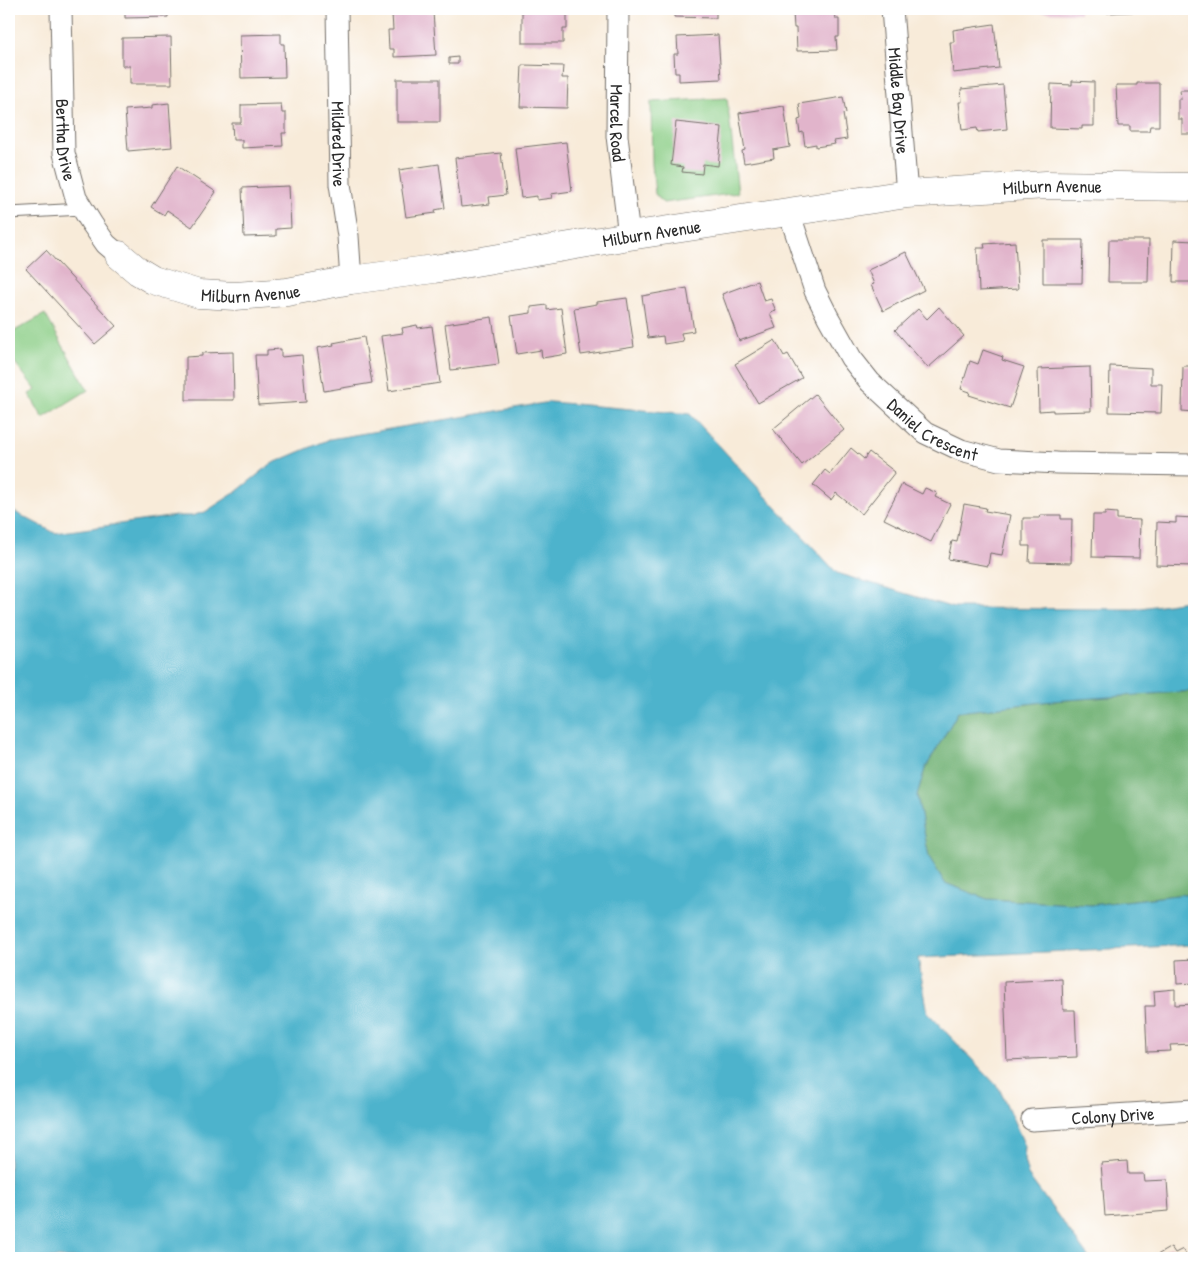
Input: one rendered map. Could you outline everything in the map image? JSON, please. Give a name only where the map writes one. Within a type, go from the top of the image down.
[{"type":"main road","name":"Milburn Avenue","points":[[119,255],[153,280],[199,294],[235,296],[287,292],[351,280],[434,269],[629,236],[906,194],[1046,185],[1194,187]]},
{"type":"street","name":"Bertha Drive","points":[[61,9],[64,153],[76,198],[106,244],[119,255]]},
{"type":"street","name":"Mildred Drive","points":[[337,9],[340,184],[348,236],[351,280]]},
{"type":"street","name":"Marcel Road","points":[[618,9],[616,136],[629,236]]},
{"type":"street","name":"Middle Bay Drive","points":[[892,9],[906,194]]},
{"type":"street","name":"Daniel Crescent","points":[[789,212],[816,291],[851,358],[870,382],[925,433],[961,450],[999,460],[1057,463],[1194,464]]},
{"type":"street","name":"Colony Drive","points":[[1032,1120],[1194,1110]]},
{"type":"lane","points":[[9,213],[82,209]]},
{"type":"green space","points":[[727,98],[738,193],[663,203],[655,194],[652,164],[651,102]]},
{"type":"green space","points":[[45,314],[88,390],[43,418],[29,394],[36,390],[9,355],[9,334]]},
{"type":"green space","points":[[1194,691],[1194,893],[1091,905],[987,899],[945,883],[929,857],[917,795],[925,769],[958,712],[1052,701]]},
{"type":"water","points":[[550,402],[690,414],[837,573],[954,608],[1134,609],[1194,600],[1194,691],[1052,701],[958,712],[925,769],[917,795],[929,857],[945,883],[987,899],[1091,905],[1194,893],[1194,945],[918,958],[928,1013],[999,1088],[1025,1146],[1024,1160],[1028,1175],[1089,1258],[9,1258],[9,509],[55,533],[176,516],[191,516],[205,512],[236,492],[271,464],[330,439]]},
{"type":"building","points":[[125,9],[168,9],[168,17],[125,18]]},
{"type":"building","points":[[522,9],[567,9],[567,29],[563,29],[563,43],[522,43]]},
{"type":"building","points":[[674,9],[716,9],[716,18],[674,17]]},
{"type":"building","points":[[1036,9],[1080,9],[1080,13],[1036,12]]},
{"type":"building","points":[[1107,9],[1150,9],[1150,11],[1107,13]]},
{"type":"building","points":[[835,11],[836,19],[839,19],[839,37],[836,37],[837,50],[797,51],[793,12]]},
{"type":"building","points":[[433,12],[436,55],[394,57],[394,49],[389,49],[388,30],[393,30],[392,14]]},
{"type":"building","points":[[994,24],[999,68],[953,73],[950,42],[954,42],[953,30]]},
{"type":"building","points":[[281,34],[281,44],[284,44],[285,77],[241,78],[240,35]]},
{"type":"building","points":[[718,35],[721,79],[679,81],[679,73],[675,73],[674,54],[678,54],[677,37]]},
{"type":"building","points":[[171,37],[172,84],[130,84],[130,66],[122,66],[122,38]]},
{"type":"building","points":[[458,57],[458,64],[449,64],[449,58]]},
{"type":"building","points":[[522,65],[563,66],[562,78],[568,78],[567,108],[520,107]]},
{"type":"building","points":[[397,79],[440,79],[440,122],[397,122]]},
{"type":"building","points":[[1072,81],[1094,82],[1094,126],[1082,126],[1082,129],[1050,128],[1051,84],[1072,85]]},
{"type":"building","points":[[1137,83],[1159,83],[1159,126],[1150,126],[1149,131],[1130,131],[1130,126],[1118,126],[1116,85],[1137,85]]},
{"type":"building","points":[[1003,85],[1007,129],[978,132],[977,128],[962,130],[959,102],[962,102],[961,89]]},
{"type":"building","points":[[1180,90],[1194,90],[1194,134],[1182,134],[1182,119],[1178,119],[1178,99],[1181,99]]},
{"type":"building","points":[[843,97],[846,113],[843,114],[847,139],[834,141],[835,144],[816,147],[816,144],[805,146],[803,132],[800,133],[798,120],[801,119],[799,104]]},
{"type":"building","points":[[169,103],[172,147],[128,151],[125,110],[152,108],[152,105]]},
{"type":"building","points":[[281,104],[282,113],[286,113],[286,133],[282,133],[283,146],[242,148],[242,140],[233,140],[232,123],[241,123],[241,105]]},
{"type":"building","points":[[784,106],[790,147],[773,150],[774,158],[744,163],[742,151],[745,150],[739,113]]},
{"type":"building","points":[[676,122],[722,127],[718,166],[703,164],[702,174],[682,172],[683,167],[671,165]]},
{"type":"building","points":[[566,142],[572,191],[551,194],[552,198],[537,200],[537,196],[521,198],[515,148]]},
{"type":"building","points":[[501,153],[506,195],[489,197],[490,204],[461,207],[455,158]]},
{"type":"building","points":[[439,164],[445,208],[435,210],[436,213],[406,217],[399,170]]},
{"type":"building","points":[[177,166],[216,192],[192,227],[167,210],[164,215],[151,207]]},
{"type":"building","points":[[289,186],[291,228],[276,229],[276,236],[244,237],[242,188]]},
{"type":"building","points":[[1043,240],[1083,240],[1082,283],[1043,283]]},
{"type":"building","points":[[1109,240],[1149,240],[1148,282],[1108,282]]},
{"type":"building","points":[[1174,240],[1194,241],[1194,282],[1173,282]]},
{"type":"building","points":[[1015,242],[1018,289],[979,291],[977,248],[985,248],[984,244]]},
{"type":"building","points":[[46,250],[116,326],[95,344],[26,269]]},
{"type":"building","points":[[906,252],[924,290],[883,311],[871,285],[874,284],[868,270]]},
{"type":"building","points":[[757,281],[764,301],[771,299],[776,311],[770,313],[776,328],[739,341],[722,294]]},
{"type":"building","points":[[687,288],[694,331],[681,333],[683,341],[664,344],[663,336],[648,338],[642,296]]},
{"type":"building","points":[[627,298],[634,347],[581,355],[574,308],[597,304],[597,302]]},
{"type":"building","points":[[547,305],[547,310],[561,308],[567,354],[542,358],[541,350],[517,354],[511,316],[531,313],[531,307]]},
{"type":"building","points":[[939,307],[964,336],[928,368],[895,330],[918,309],[927,319]]},
{"type":"building","points":[[492,317],[499,364],[451,370],[445,324]]},
{"type":"building","points":[[417,325],[418,328],[432,326],[440,383],[389,391],[381,336],[403,333],[402,328]]},
{"type":"building","points":[[364,337],[372,383],[324,391],[317,348]]},
{"type":"building","points":[[775,340],[784,356],[788,354],[802,378],[758,403],[735,364]]},
{"type":"building","points":[[281,349],[281,357],[302,355],[306,402],[258,405],[255,355],[267,355],[267,350]]},
{"type":"building","points":[[983,350],[1003,357],[1002,360],[1024,367],[1010,408],[969,395],[970,392],[961,389],[970,361],[978,364]]},
{"type":"building","points":[[233,352],[234,400],[186,400],[186,357],[202,356],[202,353]]},
{"type":"building","points":[[1110,366],[1151,368],[1151,384],[1162,384],[1161,413],[1109,412]]},
{"type":"building","points":[[1183,366],[1194,366],[1194,412],[1182,411]]},
{"type":"building","points":[[1090,367],[1091,411],[1039,411],[1038,369]]},
{"type":"building","points":[[815,394],[844,430],[802,465],[773,429]]},
{"type":"building","points":[[851,448],[864,459],[869,452],[895,472],[862,514],[836,493],[831,500],[813,485],[825,470],[830,474]]},
{"type":"building","points":[[902,484],[922,494],[925,488],[937,493],[935,497],[950,504],[931,542],[884,519]]},
{"type":"building","points":[[964,504],[986,508],[985,511],[1010,515],[1002,555],[990,553],[988,566],[948,559],[952,541],[957,542]]},
{"type":"building","points":[[1105,512],[1117,513],[1117,519],[1140,520],[1139,558],[1092,557],[1093,515],[1105,515]]},
{"type":"building","points":[[1041,515],[1061,515],[1061,519],[1072,519],[1071,563],[1029,562],[1030,546],[1023,546],[1023,518],[1040,518]]},
{"type":"building","points":[[1176,517],[1194,518],[1194,566],[1156,565],[1157,522],[1176,523]]},
{"type":"building","points":[[1194,959],[1194,983],[1177,984],[1176,960]]},
{"type":"building","points":[[1062,979],[1063,1010],[1075,1010],[1077,1057],[1007,1060],[1004,982]]},
{"type":"building","points":[[1175,989],[1175,1005],[1194,1004],[1194,1044],[1170,1045],[1171,1051],[1147,1052],[1145,1006],[1155,1006],[1154,991]]},
{"type":"building","points":[[1127,1161],[1128,1174],[1143,1174],[1144,1181],[1167,1180],[1169,1211],[1105,1216],[1101,1163]]},
{"type":"building","points":[[1171,1247],[1175,1253],[1183,1249],[1188,1257],[1194,1253],[1194,1258],[1152,1258]]}]
